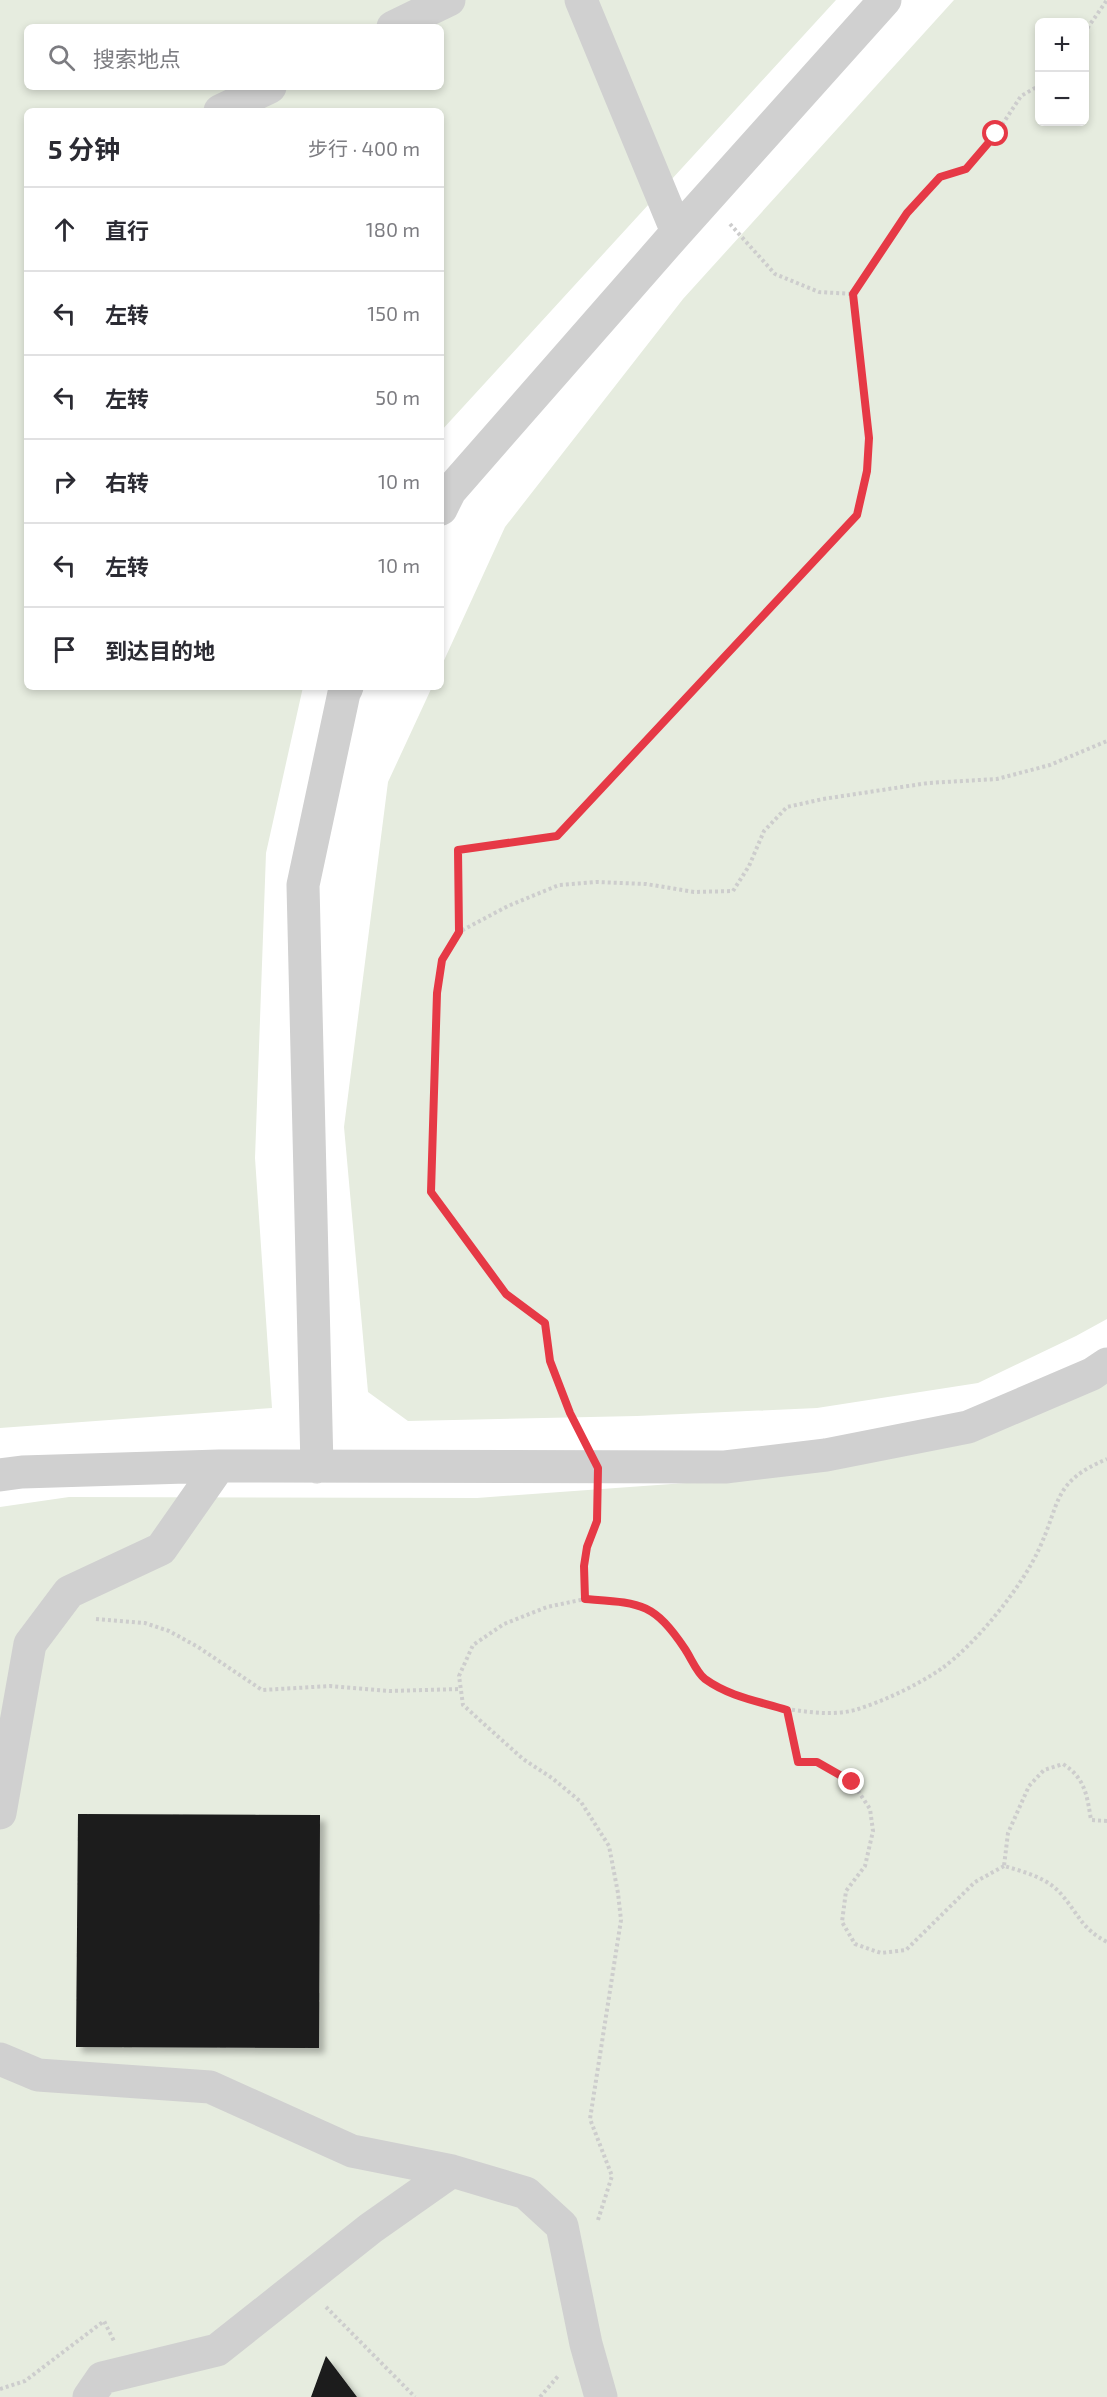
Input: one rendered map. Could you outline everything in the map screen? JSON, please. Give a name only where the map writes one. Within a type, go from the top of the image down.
[{"type":"lane","points":[[399,24],[449,0]]},
{"type":"lane","points":[[581,0],[677,232]]},
{"type":"lane","points":[[444,503],[450,492],[451,471],[677,232],[885,0]]},
{"type":"lane","points":[[226,108],[264,90]]},
{"type":"lane","points":[[317,1467],[303,885],[346,690]]},
{"type":"lane","points":[[0,1475],[22,1472],[219,1466],[598,1468],[736,1466],[826,1455],[968,1427],[1092,1374],[1107,1364]]},
{"type":"lane","points":[[0,1813],[30,1644],[69,1592],[161,1549],[219,1466]]},
{"type":"lane","points":[[0,2059],[38,2075],[210,2087],[352,2151],[452,2171],[526,2193],[562,2226],[586,2344],[601,2397]]},
{"type":"lane","points":[[89,2397],[102,2378],[218,2350],[371,2228],[452,2171]]},
{"type":"path","points":[[1089,26],[1107,0]]},
{"type":"path","points":[[459,932],[458,850],[557,836],[857,515],[867,471],[869,438],[853,294],[907,213],[940,177],[966,169],[996,134],[1021,96],[1035,88]]},
{"type":"path","points":[[708,198],[775,274],[819,292],[853,294]]},
{"type":"path","points":[[585,1599],[584,1566],[587,1547],[597,1521],[598,1468],[570,1413],[550,1361],[545,1323],[506,1294],[431,1192],[437,993],[442,960],[459,932],[508,906],[559,885],[596,882],[646,884],[694,892],[733,891],[749,866],[764,831],[787,807],[823,799],[928,783],[997,779],[1050,765],[1107,741]]},
{"type":"path","points":[[597,2221],[612,2176],[590,2120],[621,1920],[609,1846],[581,1802],[552,1778],[523,1759],[463,1705],[459,1676],[473,1645],[504,1624],[546,1607],[585,1599],[626,1602],[647,1608],[670,1627],[703,1678],[734,1696],[787,1710],[825,1714],[854,1710],[917,1684],[943,1667],[968,1645],[1026,1573],[1039,1549],[1063,1488],[1084,1469],[1107,1459]]},
{"type":"path","points":[[45,1624],[79,1618],[145,1623],[169,1631],[198,1647],[262,1690],[330,1686],[390,1691],[461,1689]]},
{"type":"path","points":[[787,1710],[798,1762],[817,1762],[852,1782],[870,1809],[873,1831],[865,1866],[846,1892],[842,1922],[855,1944],[881,1953],[906,1950],[975,1882],[1004,1866],[1030,1873],[1044,1881],[1061,1894],[1075,1916],[1094,1935],[1107,1942]]},
{"type":"path","points":[[1004,1866],[1008,1833],[1018,1807],[1029,1786],[1044,1770],[1063,1764],[1077,1773],[1088,1800],[1091,1820],[1107,1821]]},
{"type":"path","points":[[303,2283],[415,2397]]},
{"type":"shaded area","points":[[0,0],[836,0],[444,428],[444,108],[24,108],[24,690],[302,690],[266,853],[255,1158],[272,1408],[0,1428]]},
{"type":"shaded area","points":[[954,0],[1107,0],[1107,1319],[978,1383],[817,1408],[637,1416],[408,1421],[368,1392],[344,1127],[388,782],[431,690],[444,690],[444,660],[505,527],[683,299]]},
{"type":"shaded area","points":[[1107,1370],[1107,2397],[0,2397],[0,1507],[69,1497],[477,1498],[727,1480]]},
{"type":"building","points":[[78,1814],[320,1815],[319,2048],[76,2047]]},
{"type":"building","points":[[326,2356],[357,2397],[311,2397]]},
{"type":"route","points":[[852,1782],[817,1762],[798,1762],[787,1710],[734,1696],[703,1678],[670,1627],[647,1608],[626,1602],[585,1599],[584,1566],[587,1547],[597,1521],[598,1468],[570,1413],[550,1361],[545,1323],[506,1294],[431,1192],[437,993],[442,960],[459,932],[458,850],[557,836],[857,515],[867,471],[869,438],[853,294],[907,213],[940,177],[966,169],[996,134]]}]
